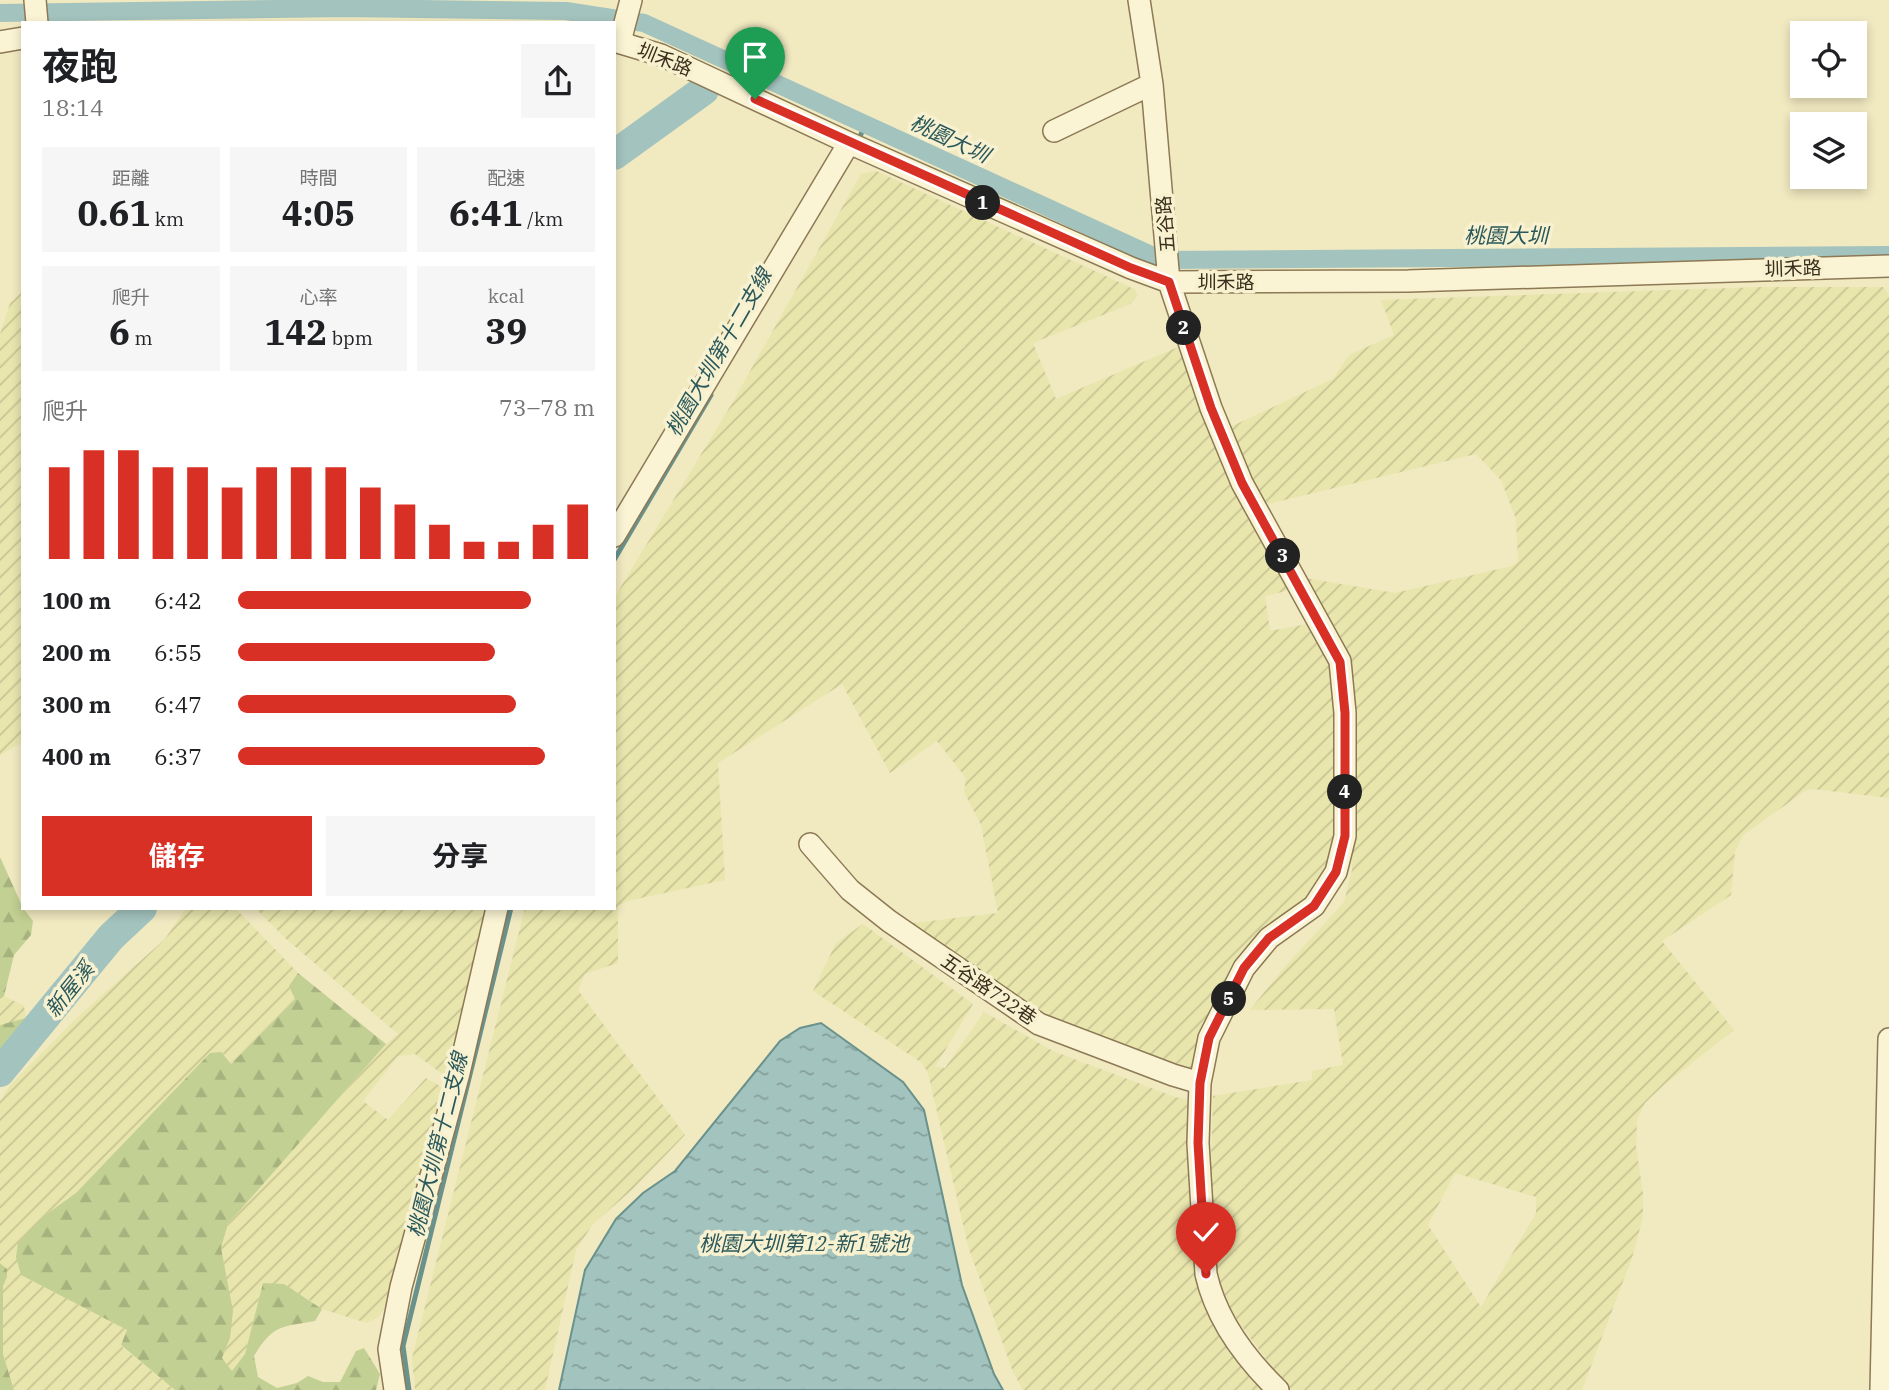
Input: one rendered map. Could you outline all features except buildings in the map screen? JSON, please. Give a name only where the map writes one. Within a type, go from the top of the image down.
[{"type":"street","points":[[35,0],[37,21]]},
{"type":"street","name":"五谷路","points":[[1139,0],[1152,84],[1168,272],[1211,408],[1242,483],[1340,662],[1345,713],[1345,836],[1336,872],[1314,906],[1269,938],[1244,968],[1209,1038],[1200,1083],[1198,1143],[1206,1274],[1210,1292],[1235,1339],[1259,1371],[1278,1390]]},
{"type":"street","points":[[620,39],[629,5]]},
{"type":"street","points":[[0,42],[21,38]]},
{"type":"street","name":"圳禾路","points":[[620,39],[661,55],[849,143],[1131,268],[1168,272],[1408,281],[1889,266]]},
{"type":"street","points":[[1054,131],[1152,84]]},
{"type":"street","points":[[616,533],[849,143]]},
{"type":"street","name":"五谷路722巷","points":[[810,844],[850,890],[889,921],[1039,1024],[1161,1071],[1200,1083]]},
{"type":"street","points":[[395,1390],[389,1349],[401,1287],[459,1073],[497,910]]},
{"type":"street","points":[[1881,1390],[1889,1040]]},
{"type":"shaded area","points":[[876,171],[1134,289],[1138,295],[1130,304],[1033,343],[1056,399],[1183,345],[1291,590],[1265,596],[1270,631],[1308,624],[1333,674],[1336,707],[1335,870],[1264,950],[1197,1081],[1065,1034],[897,925],[998,913],[981,825],[964,792],[966,778],[937,741],[890,773],[842,684],[718,763],[725,880],[627,901],[618,906],[618,963],[585,974],[578,990],[685,1135],[633,1189],[593,1224],[576,1250],[545,1390],[415,1390],[412,1358],[524,910],[616,910],[616,595],[731,405],[861,174]]},
{"type":"shaded area","points":[[1762,287],[1883,287],[1889,295],[1889,798],[1806,790],[1742,836],[1735,852],[1731,895],[1662,941],[1734,1030],[1664,1085],[1645,1103],[1637,1120],[1636,1147],[1643,1193],[1643,1217],[1632,1258],[1582,1390],[1292,1390],[1229,1309],[1218,1279],[1210,1197],[1213,1096],[1312,1080],[1312,1071],[1343,1065],[1334,1009],[1250,1010],[1282,970],[1344,902],[1352,870],[1355,690],[1346,646],[1305,578],[1395,593],[1512,566],[1518,561],[1516,519],[1501,480],[1476,454],[1268,504],[1253,486],[1228,428],[1333,379],[1349,355],[1394,335],[1381,300]],"holes":[[[1455,1173],[1536,1197],[1536,1213],[1481,1307],[1428,1225]]]},
{"type":"shaded area","points":[[21,293],[21,743],[0,755],[0,334],[10,303]]},
{"type":"shaded area","points":[[185,910],[237,910],[298,973],[289,986],[296,998],[230,1064],[221,1052],[141,1127],[76,1194],[44,1216],[21,1275],[127,1330],[121,1346],[175,1390],[14,1390],[3,1354],[3,1286],[7,1269],[0,1263],[0,1101],[11,1084],[81,1014],[165,939]]},
{"type":"shaded area","points":[[257,910],[497,910],[453,1076],[444,1075],[415,1054],[398,1056],[363,1101],[388,1120],[426,1078],[457,1096],[402,1290],[377,1318],[367,1323],[322,1309],[305,1297],[263,1283],[245,1354],[232,1371],[222,1358],[230,1338],[221,1248],[228,1224],[386,1044],[398,1034],[285,938]]},
{"type":"shaded area","points":[[863,924],[973,1004],[935,1067],[945,1068],[984,1012],[1053,1051],[1175,1097],[1194,1101],[1199,1258],[1267,1390],[1023,1390],[1013,1372],[968,1246],[928,1073],[922,1063],[813,991],[836,943]]},
{"type":"shaded area","points":[[4,996],[24,1006],[26,1018],[0,1025],[0,999]]},
{"type":"green space","points":[[0,857],[21,904],[21,910],[25,910],[33,921],[31,935],[14,955],[4,996],[0,999]]},
{"type":"green space","points":[[298,973],[386,1044],[228,1224],[221,1248],[233,1311],[230,1338],[222,1358],[232,1371],[245,1354],[263,1283],[284,1284],[322,1309],[315,1321],[286,1326],[267,1338],[254,1356],[258,1377],[277,1388],[297,1383],[308,1376],[323,1382],[340,1382],[356,1351],[364,1348],[380,1374],[376,1390],[175,1390],[121,1345],[127,1330],[21,1275],[16,1257],[18,1243],[44,1216],[76,1193],[210,1053],[221,1052],[231,1064],[295,999],[289,986]]},
{"type":"green space","points":[[26,1018],[6,1048],[0,1049],[0,1025]]},
{"type":"green space","points":[[0,1263],[7,1269],[3,1286],[3,1354],[14,1390],[0,1390]]},
{"type":"water","name":"桃園大圳第12-新1號池","points":[[821,1023],[903,1082],[924,1110],[962,1285],[994,1374],[1003,1390],[559,1390],[585,1270],[616,1219],[643,1193],[675,1171],[780,1041],[800,1028]]},
{"type":"waterway","name":"桃園大圳","points":[[0,13],[345,8],[566,11],[644,23],[1162,260],[1889,255]]},
{"type":"waterway","name":"新屋溪","points":[[616,154],[704,90]]},
{"type":"waterway","name":"桃園大圳第十二支線","points":[[858,141],[865,125]]},
{"type":"waterway","name":"桃園大圳第十二支線","points":[[616,557],[711,395]]},
{"type":"waterway","name":"新屋溪","points":[[0,1072],[111,937],[140,910]]},
{"type":"waterway","name":"桃園大圳第十二支線","points":[[409,1390],[403,1346],[511,910]]},
{"type":"route","points":[[755,99],[1131,268],[1169,282],[1211,408],[1242,483],[1340,662],[1345,713],[1345,836],[1336,872],[1314,906],[1269,938],[1244,968],[1209,1038],[1200,1083],[1198,1143],[1206,1274]]}]
